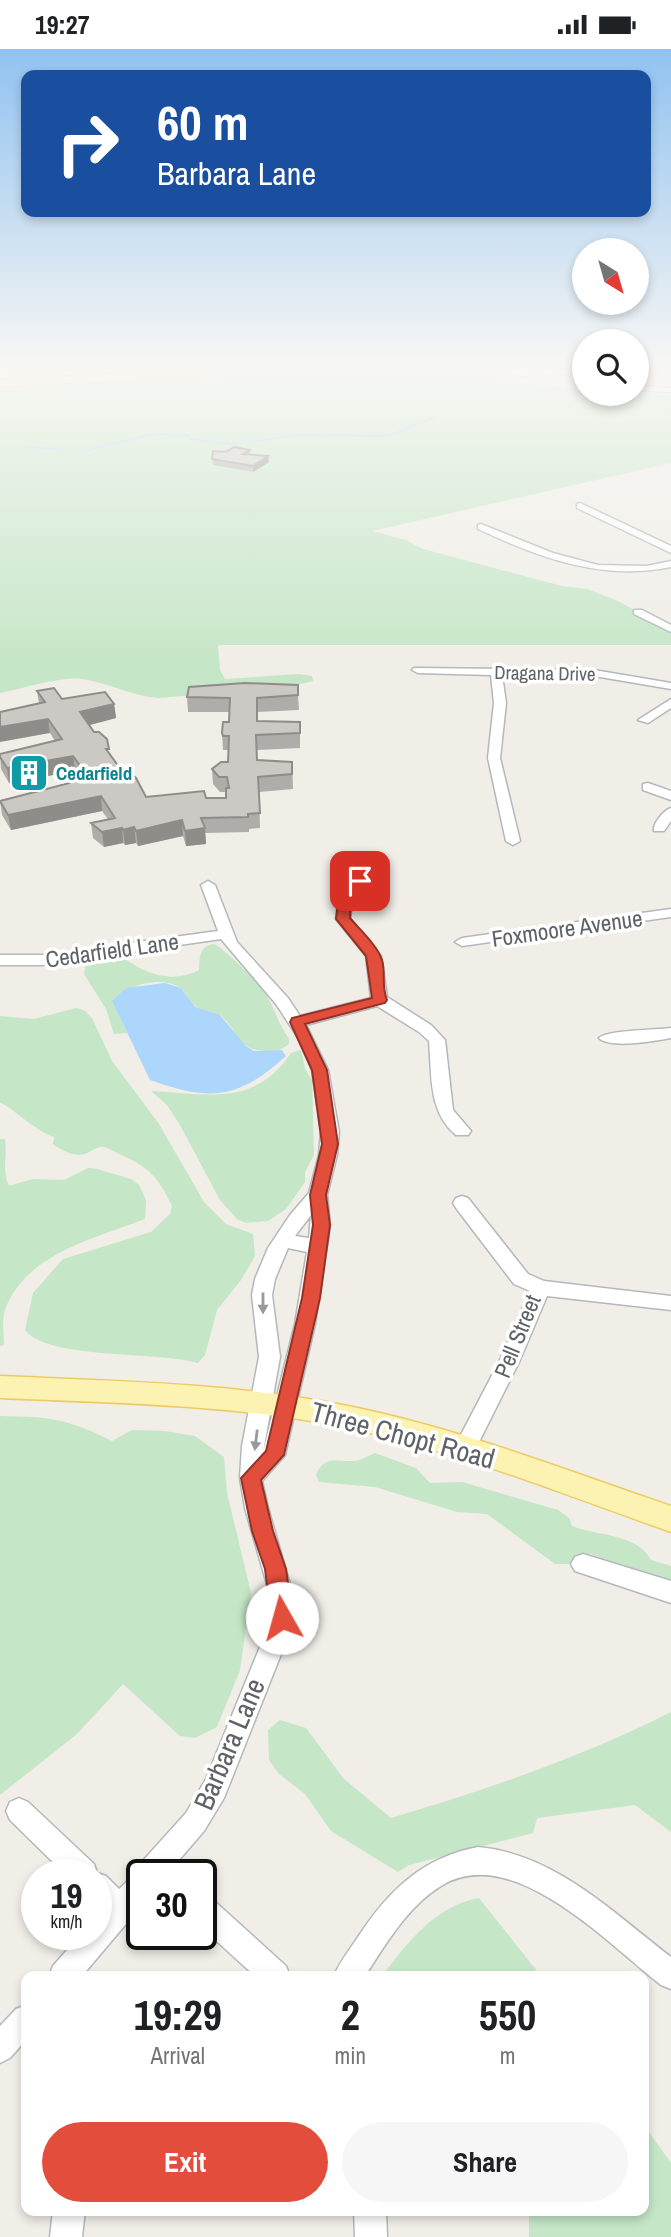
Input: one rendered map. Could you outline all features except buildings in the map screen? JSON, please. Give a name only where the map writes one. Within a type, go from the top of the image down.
[{"type":"main road","name":"Three Chopt Road","points":[[0,1387],[272,1404],[394,1428],[465,1448],[671,1519]]},
{"type":"street","points":[[580,506],[671,550]]},
{"type":"street","points":[[481,527],[529,549],[602,568],[642,570],[671,564]]},
{"type":"street","points":[[638,611],[671,629]]},
{"type":"street","name":"Dragana Drive","points":[[418,670],[594,673],[626,676],[671,686]]},
{"type":"street","points":[[496,672],[500,703],[494,758],[513,841]]},
{"type":"street","points":[[644,720],[671,703]]},
{"type":"street","points":[[648,787],[671,796]]},
{"type":"street","points":[[659,828],[671,812]]},
{"type":"street","points":[[374,860],[342,910],[346,925],[373,955],[376,963],[376,991],[380,1000],[430,1031],[437,1040],[444,1110],[450,1121],[462,1131]]},
{"type":"street","points":[[208,885],[225,934],[243,961],[282,1001],[297,1022],[320,1070],[330,1132],[328,1155],[318,1195],[322,1216],[311,1298],[272,1404]]},
{"type":"street","name":"Foxmoore Avenue","points":[[463,942],[671,913]]},
{"type":"street","name":"Cedarfield Lane","points":[[0,960],[42,960],[225,934]]},
{"type":"street","points":[[297,1022],[380,1000]]},
{"type":"street","points":[[607,1038],[647,1037],[671,1033]]},
{"type":"street","points":[[272,1404],[262,1313],[263,1285],[272,1258],[299,1215],[318,1195]]},
{"type":"street","name":"Pell Street","points":[[462,1203],[520,1279],[541,1288],[509,1363],[465,1448]]},
{"type":"street","points":[[284,1240],[317,1247]]},
{"type":"street","points":[[541,1288],[671,1303]]},
{"type":"street","name":"Barbara Lane","points":[[165,1859],[195,1821],[214,1789],[282,1618],[275,1569],[262,1531],[251,1478],[274,1455],[272,1404]]},
{"type":"street","points":[[583,1564],[671,1592]]},
{"type":"street","points":[[19,1811],[69,1859]]},
{"type":"street","points":[[352,1971],[403,1900],[414,1890],[449,1865],[477,1860],[524,1868],[552,1882],[671,1975]]},
{"type":"street","points":[[112,1901],[120,1909]]},
{"type":"street","name":"Barbara Lane","points":[[67,1971],[126,1903]]},
{"type":"street","points":[[217,1923],[270,1971]]},
{"type":"street","points":[[0,2048],[21,2025]]},
{"type":"street","points":[[66,2237],[68,2216]]},
{"type":"street","points":[[370,2216],[371,2237]]},
{"type":"green space","points":[[0,466],[657,466],[372,531],[406,540],[423,549],[562,586],[587,589],[616,600],[671,630],[671,645],[218,645],[220,670],[225,679],[299,674],[312,676],[313,681],[284,688],[158,698],[83,679],[53,681],[0,693]]},
{"type":"green space","points":[[214,944],[240,965],[263,990],[289,1039],[289,1044],[272,1051],[245,1045],[220,1015],[198,1008],[182,989],[165,982],[135,986],[113,1002],[127,1033],[114,1034],[106,1009],[84,974],[86,963],[122,957],[149,972],[169,977],[179,976],[199,970],[203,949]]},
{"type":"green space","points":[[76,1008],[84,1010],[92,1018],[112,1061],[159,1124],[204,1202],[226,1224],[253,1234],[255,1256],[241,1280],[217,1310],[205,1355],[198,1363],[56,1346],[37,1340],[25,1330],[33,1293],[63,1259],[151,1232],[170,1214],[172,1206],[157,1180],[138,1163],[104,1147],[80,1155],[65,1151],[53,1144],[54,1137],[39,1130],[0,1102],[0,1016],[34,1019]]},
{"type":"green space","points":[[301,1050],[305,1069],[312,1080],[314,1155],[305,1172],[305,1182],[286,1209],[268,1221],[246,1223],[237,1219],[220,1200],[180,1125],[167,1105],[151,1091],[211,1095],[246,1090],[277,1070],[291,1053]]},
{"type":"green space","points":[[0,1139],[5,1139],[5,1174],[9,1186],[33,1179],[64,1180],[88,1168],[131,1179],[139,1185],[146,1200],[145,1219],[65,1250],[30,1273],[16,1288],[4,1311],[4,1345],[0,1346]]},
{"type":"green space","points":[[0,1416],[58,1420],[112,1441],[132,1430],[165,1431],[195,1436],[224,1457],[227,1493],[251,1593],[240,1670],[217,1727],[195,1738],[180,1736],[123,1684],[77,1734],[0,1795]]},
{"type":"green space","points":[[375,1453],[416,1468],[430,1483],[462,1482],[558,1510],[569,1518],[572,1526],[626,1540],[645,1551],[651,1560],[671,1566],[671,1584],[591,1554],[584,1554],[570,1564],[555,1564],[487,1514],[457,1512],[375,1487],[319,1482],[316,1475],[327,1462],[356,1461]]},
{"type":"green space","points":[[671,1712],[671,1832],[635,1805],[537,1818],[533,1833],[409,1865],[398,1872],[331,1831],[305,1794],[279,1774],[269,1760],[268,1730],[280,1720],[306,1728],[344,1779],[391,1818],[533,1771],[603,1744]]},
{"type":"green space","points":[[479,1898],[537,1971],[386,1971],[424,1927],[463,1902]]},
{"type":"green space","points":[[649,2132],[671,2163],[671,2237],[529,2237],[529,2216],[649,2216]]},
{"type":"water","points":[[165,983],[181,988],[195,1007],[219,1014],[246,1046],[254,1051],[282,1050],[286,1056],[253,1081],[223,1092],[191,1092],[150,1080],[112,1001],[126,988]]},
{"type":"place","name":"Cedarfield","points":[[29,773]]},
{"type":"route","points":[[282,1618],[275,1569],[262,1531],[251,1478],[274,1455],[305,1324],[322,1216],[318,1195],[330,1144],[320,1070],[297,1022],[380,1000],[376,991],[376,963],[373,955],[343,919],[342,910],[345,903],[360,881]]}]
